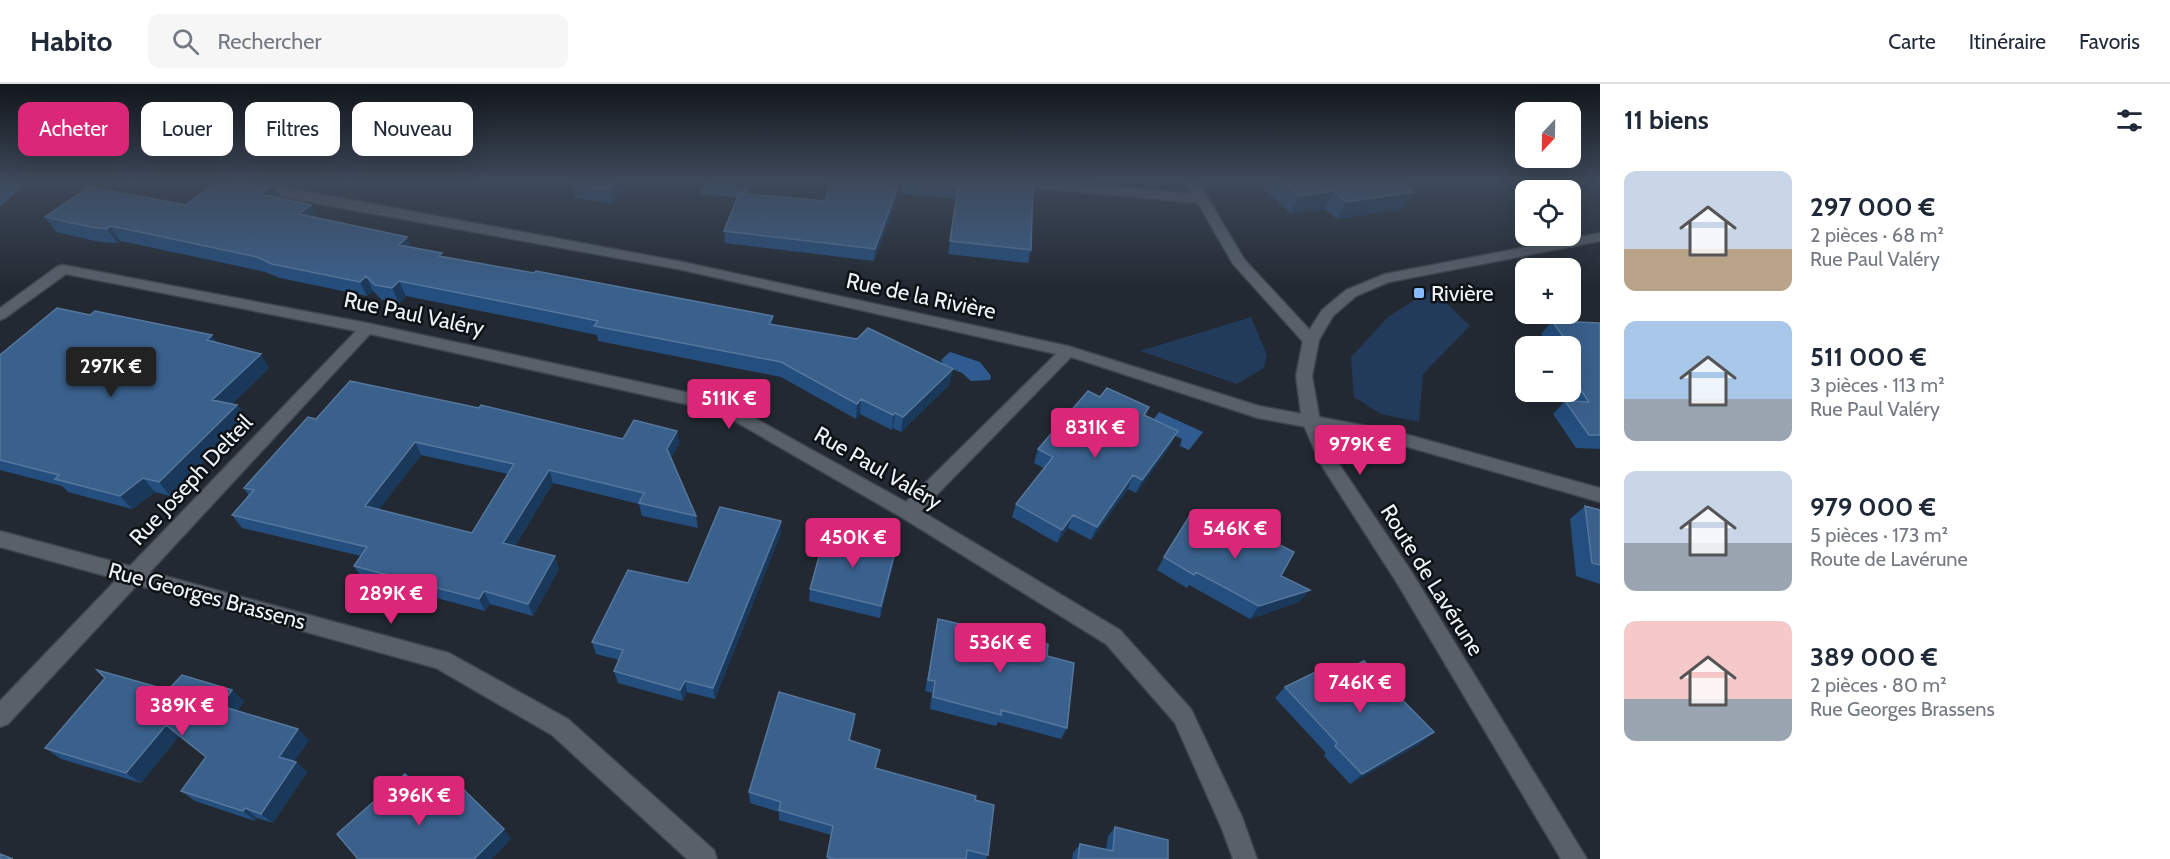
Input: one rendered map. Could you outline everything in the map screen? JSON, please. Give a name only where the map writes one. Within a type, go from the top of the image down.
[{"type":"street","name":"Rue de la Rivière","points":[[415,216],[678,265],[1068,351],[1258,412],[1394,437],[1600,495]]},
{"type":"street","points":[[1211,216],[1238,261],[1311,340]]},
{"type":"street","name":"Route de Lavérune","points":[[1575,859],[1404,577],[1329,463],[1311,421],[1304,376],[1311,340],[1327,314],[1351,292],[1385,278],[1600,237]]},
{"type":"street","name":"Rue Paul Valéry","points":[[0,315],[63,269],[368,328],[723,406],[908,512],[1113,637],[1183,716],[1233,826],[1245,859]]},
{"type":"street","name":"Rue Joseph Delteil","points":[[0,717],[368,328]]},
{"type":"street","points":[[908,512],[1068,351]]},
{"type":"street","name":"Rue Georges Brassens","points":[[0,539],[441,660],[560,727],[705,859]]},
{"type":"shaded area","points":[[1432,289],[1470,326],[1423,374],[1419,422],[1381,414],[1354,397],[1351,357],[1388,317]]},
{"type":"shaded area","points":[[1251,317],[1267,355],[1264,368],[1237,384],[1140,351]]},
{"type":"shaded area","points":[[950,352],[980,362],[991,376],[990,380],[971,381],[962,373],[943,365],[941,360]]},
{"type":"shaded area","points":[[1159,412],[1203,432],[1189,450],[1180,446],[1182,439],[1150,424]]},
{"type":"building","points":[[309,216],[407,237],[399,245],[442,253],[439,256],[534,273],[536,271],[773,316],[769,324],[857,339],[868,328],[953,369],[903,417],[895,413],[893,415],[861,399],[857,404],[781,362],[594,326],[598,321],[399,281],[392,288],[375,285],[366,276],[360,282],[272,264],[257,257],[135,231],[110,226],[107,229],[90,227],[45,217]]},
{"type":"building","points":[[730,216],[887,216],[875,249],[724,231]]},
{"type":"building","points":[[954,216],[1032,216],[1031,250],[950,241]]},
{"type":"building","points":[[57,308],[90,315],[95,311],[212,335],[207,340],[261,354],[212,400],[237,405],[159,482],[143,478],[120,496],[55,479],[59,475],[0,460],[0,355]]},
{"type":"building","points":[[1600,323],[1600,435],[1589,435],[1566,402],[1589,402],[1581,390],[1581,336],[1563,336],[1554,324]]},
{"type":"building","points":[[350,381],[479,408],[481,405],[623,439],[634,420],[677,431],[667,449],[696,516],[639,503],[644,493],[549,470],[503,543],[555,556],[528,604],[484,591],[479,599],[354,566],[367,547],[232,515],[254,490],[244,488],[308,417],[316,419]],"holes":[[[415,442],[514,464],[472,533],[365,506]]]},
{"type":"building","points":[[1107,388],[1149,407],[1144,415],[1178,431],[1142,480],[1133,475],[1097,527],[1073,515],[1062,530],[1016,504],[1053,457],[1038,449],[1088,391],[1100,397]]},
{"type":"building","points":[[1585,506],[1600,510],[1600,565],[1592,563]]},
{"type":"building","points":[[720,507],[781,521],[713,688],[685,681],[680,690],[614,671],[623,650],[592,642],[628,570],[688,583]]},
{"type":"building","points":[[1192,512],[1224,529],[1230,520],[1294,552],[1281,576],[1310,590],[1259,606],[1196,572],[1194,575],[1164,557]]},
{"type":"building","points":[[826,532],[896,548],[881,606],[810,589]]},
{"type":"building","points":[[938,619],[1048,644],[1047,656],[1074,663],[1067,728],[1001,710],[1001,715],[933,697],[935,681],[928,680]]},
{"type":"building","points":[[1364,661],[1434,732],[1362,774],[1335,746],[1337,743],[1285,687],[1330,665],[1340,673]]},
{"type":"building","points":[[97,670],[168,690],[182,675],[232,690],[221,706],[298,729],[279,757],[296,762],[261,814],[245,808],[243,811],[181,791],[206,757],[166,725],[126,773],[45,748],[105,678]]},
{"type":"building","points":[[779,692],[855,714],[849,740],[880,750],[875,768],[976,796],[975,800],[994,805],[988,855],[967,850],[966,859],[833,859],[827,857],[833,826],[779,810],[781,802],[749,792]]},
{"type":"building","points":[[405,774],[441,812],[464,790],[504,829],[474,859],[358,859],[337,834]]},
{"type":"building","points":[[1115,827],[1168,840],[1168,859],[1078,859],[1080,844],[1113,851]]},
{"type":"building","points":[[0,854],[13,859],[0,859]]},
{"type":"place","name":"Rivière","points":[[1419,293]]}]
